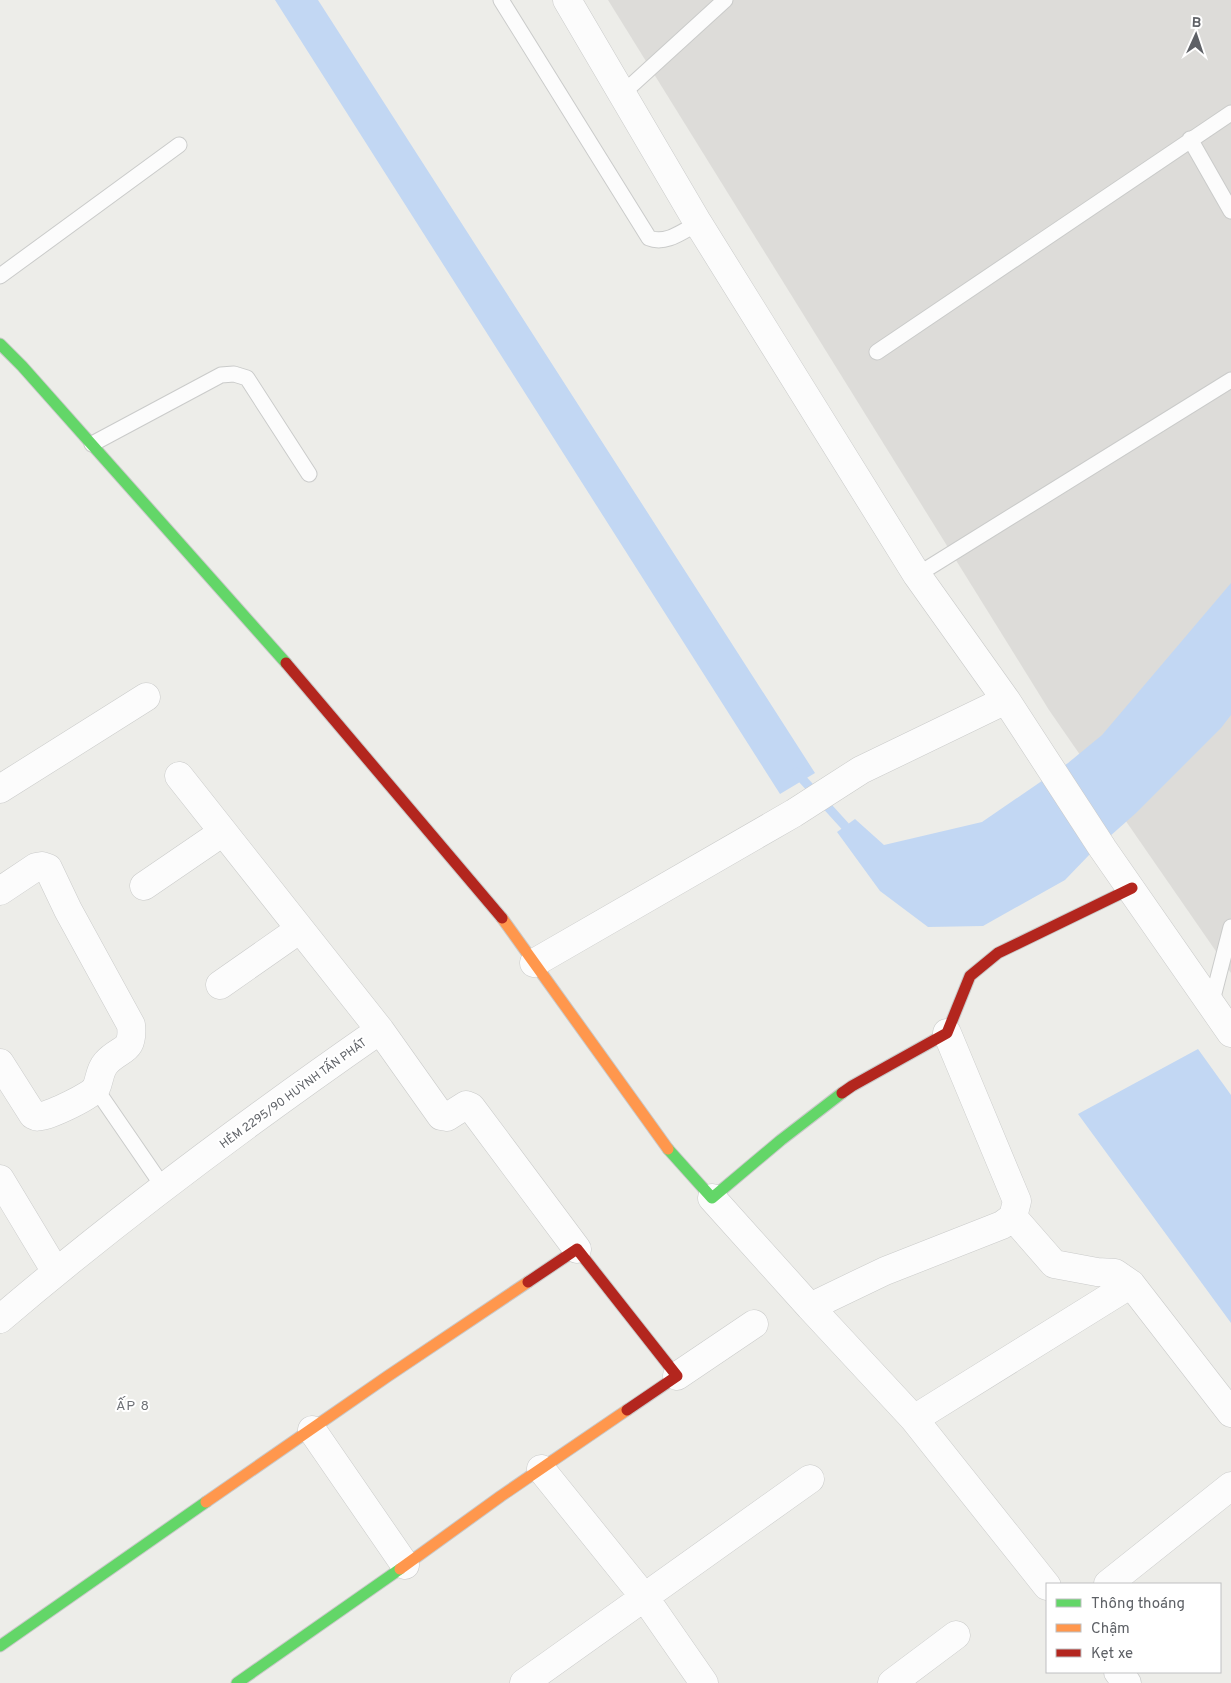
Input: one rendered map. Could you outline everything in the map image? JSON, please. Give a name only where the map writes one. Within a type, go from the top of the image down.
[{"type":"street","points":[[566,0],[623,93],[698,223],[917,575],[1006,700],[1103,849],[1132,888],[1231,1033]]},
{"type":"street","points":[[0,344],[22,366],[262,634],[506,923],[667,1148],[914,1419],[1046,1585]]},
{"type":"street","points":[[0,789],[146,697]]},
{"type":"street","points":[[534,963],[794,814],[861,770],[1006,700]]},
{"type":"street","name":"HẺM 2295/90 HUỲNH TẤN PHÁT","points":[[0,1319],[56,1272],[278,1101],[380,1030],[179,776]]},
{"type":"street","points":[[144,886],[223,832]]},
{"type":"street","points":[[0,891],[36,867],[48,868],[68,910],[131,1025],[132,1036],[128,1046],[106,1062],[100,1071],[96,1090],[90,1096],[42,1116],[37,1117],[34,1115],[0,1063]]},
{"type":"street","points":[[712,1198],[781,1140],[852,1086],[946,1034],[970,976],[998,953],[1132,888]]},
{"type":"street","points":[[220,984],[300,929]]},
{"type":"street","points":[[380,1030],[441,1116],[447,1117],[466,1105],[471,1107],[577,1249],[677,1376]]},
{"type":"street","points":[[810,1307],[885,1271],[1002,1225],[1013,1217],[1017,1200],[946,1034]]},
{"type":"street","points":[[0,1179],[56,1272]]},
{"type":"street","points":[[1013,1217],[1054,1264],[1115,1273],[1131,1284],[1231,1414]]},
{"type":"street","points":[[0,1646],[388,1376],[577,1249]]},
{"type":"street","points":[[914,1419],[1131,1284]]},
{"type":"street","points":[[237,1683],[541,1469],[754,1324]]},
{"type":"street","points":[[312,1430],[405,1565]]},
{"type":"street","points":[[541,1469],[645,1598],[704,1683]]},
{"type":"street","points":[[524,1683],[552,1675],[645,1598],[810,1479]]},
{"type":"street","points":[[1109,1583],[1231,1486]]},
{"type":"street","points":[[892,1683],[956,1634]]},
{"type":"street","points":[[1119,1673],[1127,1683]]},
{"type":"lane","points":[[501,0],[649,238],[656,241],[665,241],[698,223]]},
{"type":"lane","points":[[623,93],[725,0]]},
{"type":"lane","points":[[877,352],[1231,113]]},
{"type":"lane","points":[[1190,139],[1231,211]]},
{"type":"lane","points":[[0,276],[179,145]]},
{"type":"lane","points":[[92,444],[221,375],[234,374],[247,378],[308,474]]},
{"type":"lane","points":[[917,575],[1231,380]]},
{"type":"lane","points":[[1211,1005],[1231,927]]},
{"type":"lane","points":[[96,1090],[164,1188]]},
{"type":"shaded area","points":[[608,0],[1231,0],[1231,973],[1049,710]]},
{"type":"water","points":[[275,0],[318,0],[815,773],[780,794]]},
{"type":"water","points":[[1231,583],[1231,715],[1221,728],[1136,813],[1091,853],[1065,880],[983,926],[928,927],[880,891],[837,832],[855,819],[884,845],[982,822],[1068,763],[1102,735]]},
{"type":"water","points":[[1198,1049],[1231,1095],[1231,1323],[1078,1114]]},
{"type":"waterway","points":[[796,772],[845,826]]},
{"type":"traffic: fast","points":[[0,344],[22,366],[286,663]]},
{"type":"traffic: fast","points":[[668,1149],[712,1198],[781,1140],[842,1093]]},
{"type":"traffic: fast","points":[[0,1646],[206,1502]]},
{"type":"traffic: fast","points":[[237,1683],[400,1569]]},
{"type":"traffic: slow","points":[[502,918],[668,1149]]},
{"type":"traffic: slow","points":[[206,1502],[528,1282]]},
{"type":"traffic: slow","points":[[400,1569],[501,1496],[627,1410]]},
{"type":"traffic: jam","points":[[286,663],[502,918]]},
{"type":"traffic: jam","points":[[842,1093],[947,1033],[970,976],[998,953],[1132,888]]},
{"type":"traffic: jam","points":[[528,1282],[577,1249],[677,1376],[627,1410]]},
{"type":"district","name":"ẤP 8","points":[[133,1405]]}]
